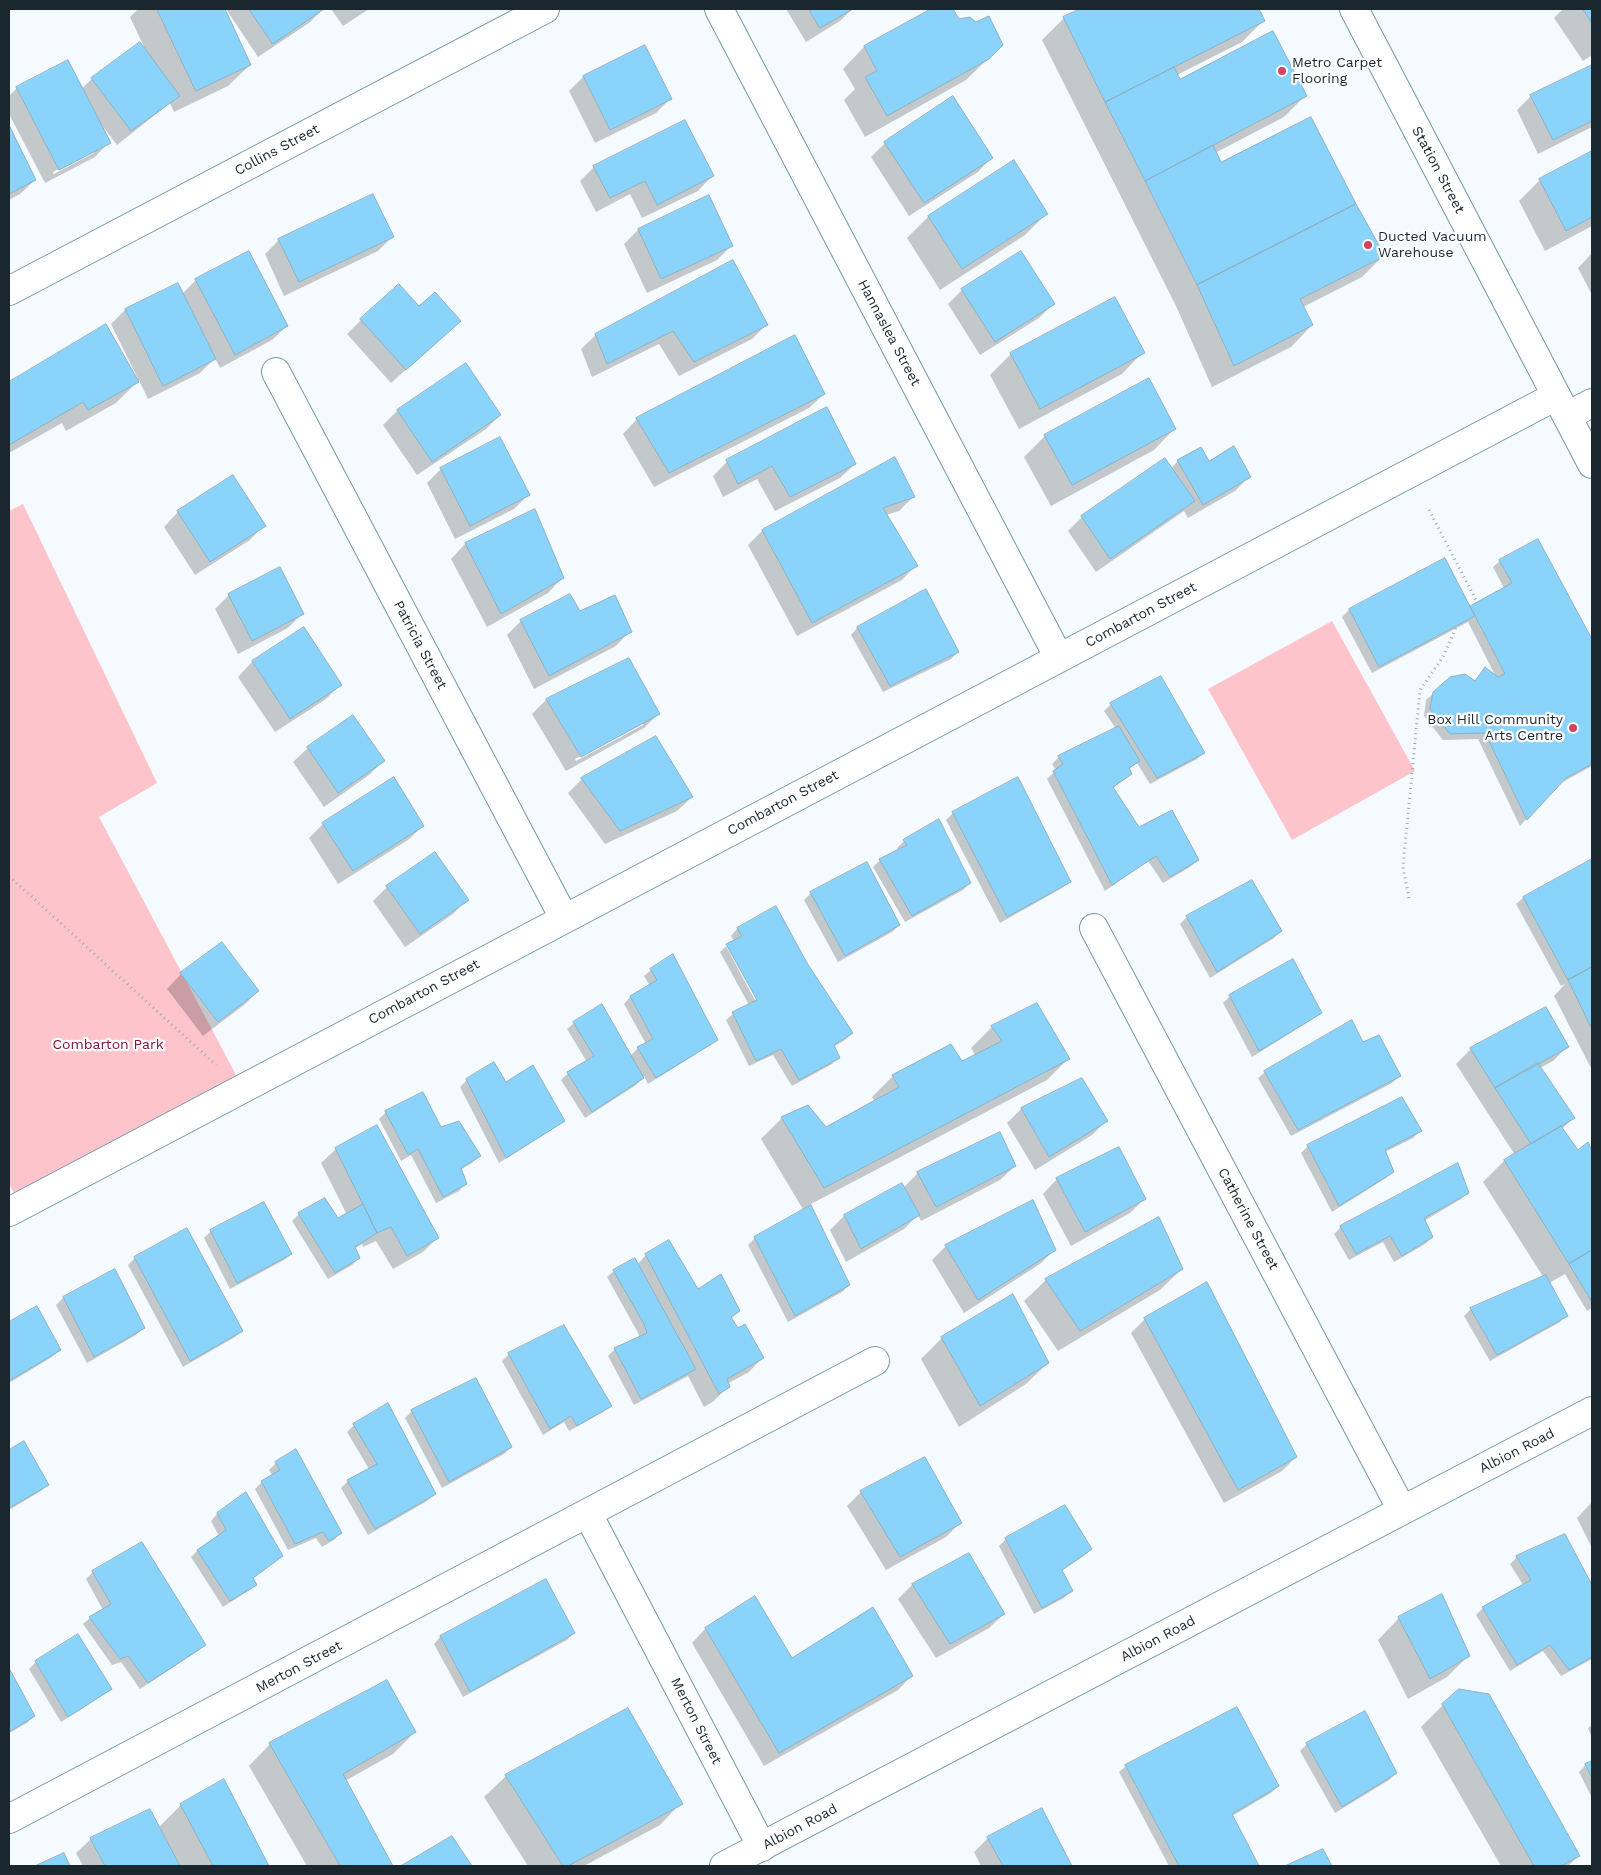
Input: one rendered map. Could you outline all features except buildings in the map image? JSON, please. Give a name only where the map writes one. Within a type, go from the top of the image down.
[{"type":"street","name":"Collins Street","points":[[9,291],[546,9]]},
{"type":"street","name":"Hannaslea Street","points":[[719,9],[1059,658]]},
{"type":"street","name":"Station Street","points":[[1354,9],[1592,464]]},
{"type":"street","name":"Patricia Street","points":[[276,372],[564,918]]},
{"type":"street","name":"Combarton Street","points":[[9,1212],[1059,658],[1562,406],[1592,403]]},
{"type":"street","name":"Catherine Street","points":[[1094,928],[1402,1510]]},
{"type":"street","name":"Merton Street","points":[[9,1820],[875,1362]]},
{"type":"street","name":"Albion Road","points":[[724,1866],[762,1848],[1592,1411]]},
{"type":"street","name":"Merton Street","points":[[588,1514],[762,1848]]},
{"type":"path","points":[[1429,510],[1477,602]]},
{"type":"path","points":[[1409,898],[1403,867],[1420,690],[1443,657],[1457,625]]},
{"type":"path","points":[[9,876],[243,1088]]},
{"type":"green space","name":"Combarton Park","points":[[23,504],[157,783],[99,817],[243,1088],[21,1205],[9,1184],[9,511]]},
{"type":"green space","points":[[1332,621],[1415,771],[1292,840],[1208,689]]},
{"type":"place","name":"Metro Carpet Flooring","points":[[1282,71]]},
{"type":"place","name":"Ducted Vacuum Warehouse","points":[[1368,245]]},
{"type":"place","name":"Box Hill Community Arts Centre","points":[[1573,728]]}]
